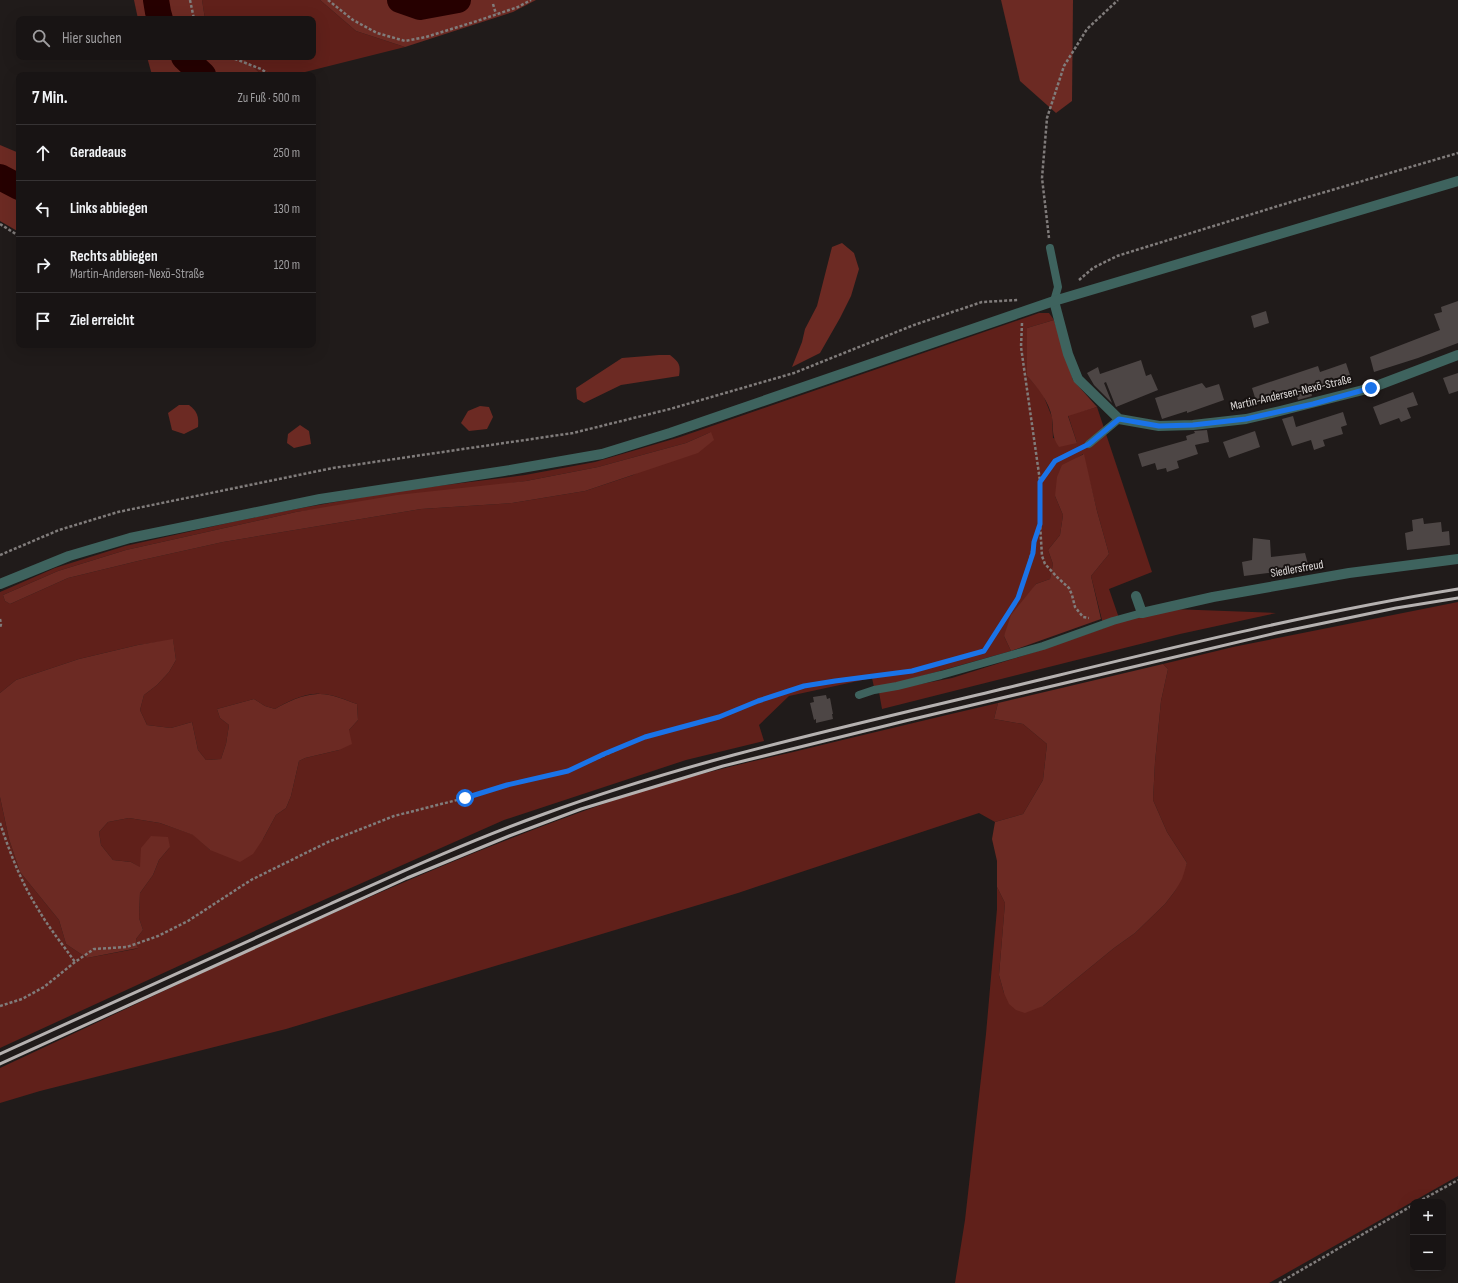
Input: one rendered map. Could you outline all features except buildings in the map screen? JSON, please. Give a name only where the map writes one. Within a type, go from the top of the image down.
[{"type":"street","points":[[0,584],[69,556],[130,538],[320,499],[504,471],[602,454],[670,433],[1054,301],[1458,181]]},
{"type":"street","points":[[1054,301],[1068,354],[1078,379],[1119,419]]},
{"type":"street","name":"Martin-Andersen-Nexö-Straße","points":[[1119,419],[1159,426],[1193,425],[1246,419],[1313,404],[1371,388],[1458,355]]},
{"type":"street","name":"Siedlersfreud","points":[[1142,613],[1244,591],[1349,573],[1458,559]]},
{"type":"street","points":[[1136,596],[1142,613]]},
{"type":"lane","points":[[1050,248],[1058,287],[1054,301]]},
{"type":"lane","points":[[1089,444],[1119,419]]},
{"type":"lane","name":"Siedlersfreud","points":[[859,695],[874,690],[941,675],[1043,646],[1113,621],[1142,613]]},
{"type":"path","points":[[190,0],[193,16]]},
{"type":"path","points":[[328,0],[353,20],[377,33],[404,41],[426,37],[518,7],[531,0]]},
{"type":"path","points":[[1050,248],[1042,178],[1047,118],[1064,66],[1087,29],[1118,0]]},
{"type":"path","points":[[493,4],[496,14]]},
{"type":"path","points":[[238,60],[266,72]]},
{"type":"path","points":[[1058,287],[1081,279],[1093,268],[1117,256],[1458,153]]},
{"type":"path","points":[[0,224],[16,234]]},
{"type":"path","points":[[0,555],[59,530],[118,512],[333,468],[573,433],[670,409],[794,372],[914,325],[982,302],[1020,300]]},
{"type":"path","points":[[1025,311],[1022,327],[1021,347],[1040,482],[1042,556],[1045,564],[1068,588],[1072,595],[1075,607],[1083,616],[1113,621]]},
{"type":"path","points":[[1040,482],[1055,461],[1089,444]]},
{"type":"path","points":[[984,651],[1018,598],[1033,553],[1034,542],[1040,524]]},
{"type":"path","points":[[0,619],[0,628]]},
{"type":"path","points":[[977,653],[990,651]]},
{"type":"path","points":[[0,1006],[22,999],[44,987],[75,962],[94,950],[127,947],[158,936],[188,921],[251,880],[328,842],[394,816],[465,798],[507,785],[568,771],[645,737],[719,717],[758,701],[804,686],[906,672]]},
{"type":"path","points":[[0,823],[10,854],[20,876],[39,911],[75,962]]},
{"type":"path","points":[[1423,1199],[1458,1180]]},
{"type":"path","points":[[1279,1283],[1410,1207]]},
{"type":"shaded area","points":[[134,0],[202,0],[205,16],[137,16]]},
{"type":"shaded area","points":[[202,0],[320,0],[356,31],[405,47],[305,72],[259,72],[245,60],[316,60],[316,16],[205,16]]},
{"type":"shaded area","points":[[320,0],[536,0],[513,12],[405,47],[356,31]]},
{"type":"shaded area","points":[[1001,0],[1073,0],[1072,101],[1056,113],[1020,81]]},
{"type":"shaded area","points":[[148,60],[245,60],[259,72],[151,72]]},
{"type":"shaded area","points":[[0,145],[16,152],[16,230],[0,221]]},
{"type":"shaded area","points":[[842,243],[854,253],[859,269],[851,296],[820,353],[792,367],[802,342],[805,329],[817,306],[832,247]]},
{"type":"shaded area","points":[[1039,313],[1049,313],[1054,320],[1027,328],[1027,376],[1042,392],[1052,417],[1053,438],[1077,443],[1068,415],[1097,407],[1152,572],[1109,589],[1120,621],[1172,609],[1276,613],[1180,634],[882,709],[879,692],[952,678],[1038,651],[1104,628],[1091,576],[1109,554],[1083,454],[1077,458],[1055,496],[1063,515],[1060,535],[1048,550],[1053,564],[1050,579],[1036,584],[1004,636],[1011,651],[897,683],[874,687],[872,678],[789,696],[759,725],[764,741],[686,760],[504,820],[283,918],[0,1048],[0,797],[9,839],[20,872],[59,920],[66,944],[87,958],[135,949],[138,948],[136,939],[143,930],[139,918],[140,893],[153,875],[159,860],[170,847],[141,868],[131,862],[113,860],[101,845],[99,832],[108,822],[129,818],[160,823],[194,835],[210,850],[263,839],[276,815],[286,808],[291,796],[299,761],[305,758],[339,750],[349,730],[358,720],[357,704],[330,695],[315,694],[303,696],[275,709],[265,706],[254,699],[217,709],[220,718],[229,725],[226,744],[221,759],[206,760],[198,750],[192,722],[171,728],[147,725],[140,710],[144,695],[157,685],[169,672],[176,660],[173,640],[138,645],[79,659],[16,680],[0,693],[0,592],[55,568],[125,546],[296,509],[397,491],[525,475],[595,462],[680,437]],"holes":[[[711,432],[633,475],[585,491],[512,503],[421,509],[223,542],[68,578],[10,604],[5,601],[3,595],[58,571],[126,550],[296,512],[526,481],[598,467],[686,443]]]},
{"type":"shaded area","points":[[1054,320],[1073,380],[1097,407],[1068,416],[1077,443],[1059,447],[1054,436],[1051,412],[1046,400],[1027,376],[1027,328]]},
{"type":"shaded area","points":[[670,355],[679,364],[679,376],[621,385],[584,403],[577,399],[576,388],[622,358]]},
{"type":"shaded area","points":[[179,405],[189,405],[194,409],[198,417],[198,427],[184,434],[172,430],[168,413]]},
{"type":"shaded area","points":[[480,406],[489,407],[493,417],[487,429],[469,431],[461,423],[468,411]]},
{"type":"shaded area","points":[[300,425],[309,431],[311,444],[294,448],[287,443],[288,434]]},
{"type":"shaded area","points":[[711,432],[714,440],[698,453],[585,491],[512,503],[421,509],[223,542],[68,578],[10,604],[5,601],[3,595],[58,571],[126,550],[296,512],[397,495],[526,481],[598,467],[686,443]]},
{"type":"shaded area","points":[[1084,454],[1097,511],[1109,554],[1091,576],[1101,619],[1011,651],[1004,636],[1011,615],[1036,584],[1050,579],[1053,564],[1048,550],[1060,535],[1063,515],[1055,496],[1057,477],[1062,465]]},
{"type":"shaded area","points":[[1458,602],[1458,1176],[1417,1199],[1410,1199],[1410,1203],[1269,1283],[955,1283],[965,1220],[986,1034],[997,909],[997,887],[1005,903],[999,975],[1004,993],[1043,1006],[1114,948],[1135,933],[1165,904],[1175,891],[1187,863],[1167,832],[1153,800],[1161,701],[1168,669],[1163,664],[1233,647]]},
{"type":"shaded area","points":[[173,639],[176,660],[169,672],[157,685],[144,695],[140,710],[147,725],[171,728],[192,722],[198,750],[206,760],[221,759],[226,744],[229,725],[220,718],[217,709],[254,699],[265,706],[275,709],[296,698],[314,694],[325,694],[357,704],[358,720],[349,730],[352,744],[339,750],[305,758],[299,761],[291,796],[286,808],[276,815],[253,854],[240,862],[210,850],[193,835],[160,823],[129,818],[108,822],[99,832],[101,845],[113,860],[131,862],[140,867],[141,848],[151,836],[168,837],[170,847],[159,860],[153,875],[140,893],[139,918],[143,930],[136,939],[138,948],[87,958],[66,944],[59,920],[20,872],[9,839],[0,797],[0,693],[16,680],[79,659],[138,645]]},
{"type":"shaded area","points":[[1163,664],[1168,669],[1161,701],[1153,800],[1167,832],[1187,863],[1182,879],[1165,904],[1135,933],[1114,948],[1043,1006],[1025,1013],[1016,1010],[1009,1004],[999,975],[1005,903],[997,887],[997,861],[992,839],[995,822],[1023,814],[1043,780],[1047,744],[1023,724],[994,719],[998,703]]},
{"type":"shaded area","points":[[998,703],[994,719],[1023,724],[1047,744],[1043,780],[1023,814],[995,822],[979,813],[738,893],[286,1029],[40,1091],[0,1103],[0,1068],[225,962],[454,861],[531,831],[653,787],[721,769]]},
{"type":"waterway","points":[[156,0],[159,16]]},
{"type":"waterway","points":[[400,0],[420,7],[458,0]]},
{"type":"waterway","points":[[187,60],[200,72]]},
{"type":"waterway","points":[[0,177],[16,185]]},
{"type":"railway","points":[[0,1054],[436,857],[544,814],[656,777],[826,731],[1170,648],[1342,610],[1458,589]]},
{"type":"railway","points":[[0,1064],[407,878],[509,836],[581,809],[723,766],[909,720],[1276,633],[1396,608],[1458,598]]},
{"type":"route","points":[[465,798],[507,785],[568,771],[645,737],[719,717],[758,701],[804,686],[912,671],[984,651],[1018,598],[1033,553],[1034,542],[1040,524],[1040,482],[1055,461],[1089,444],[1119,419],[1159,426],[1193,425],[1246,419],[1313,404],[1371,388]]}]
